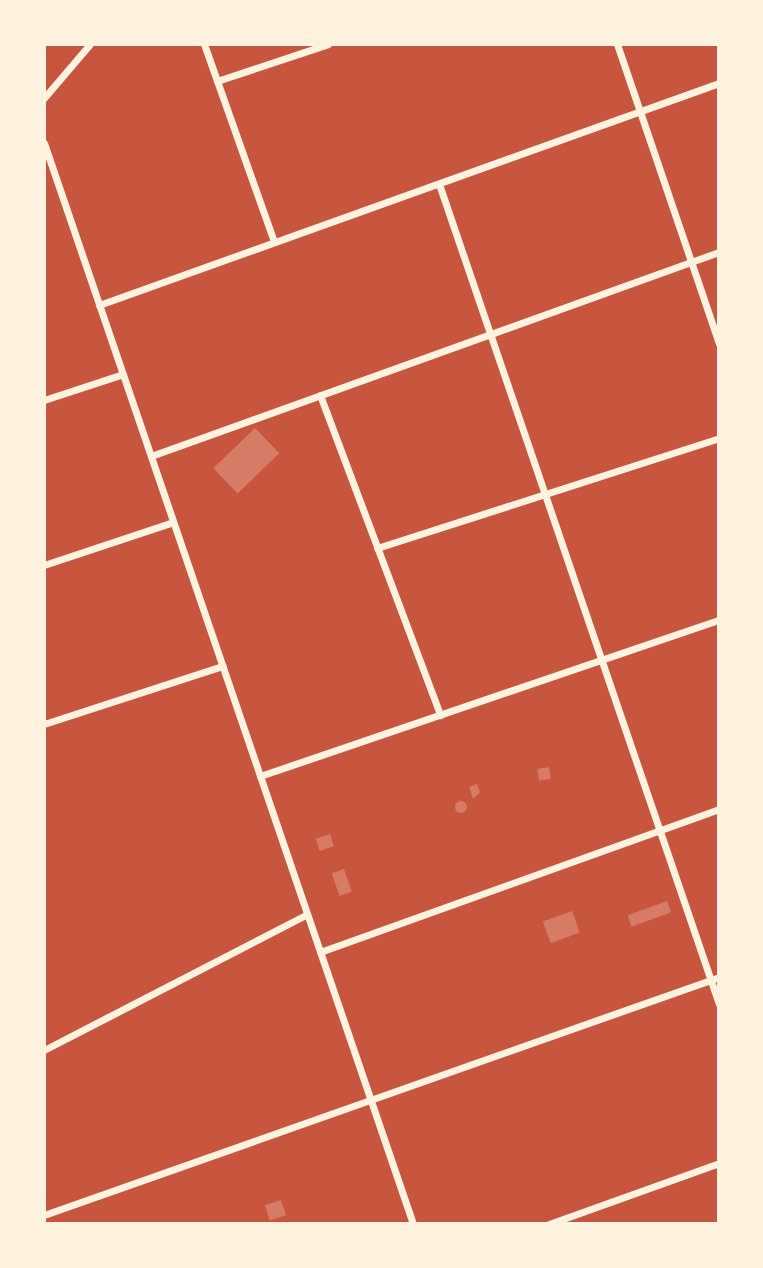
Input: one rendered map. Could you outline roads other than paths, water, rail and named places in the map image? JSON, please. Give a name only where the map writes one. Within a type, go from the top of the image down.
[{"type":"street","points":[[44,98],[90,44]]},
{"type":"street","points":[[204,44],[274,242]]},
{"type":"street","points":[[217,81],[328,44]]},
{"type":"street","points":[[617,44],[719,344]]},
{"type":"street","points":[[99,305],[719,83]]},
{"type":"street","points":[[44,143],[413,1224]]},
{"type":"street","points":[[439,184],[660,830],[715,979],[719,1004]]},
{"type":"street","points":[[151,456],[719,253]]},
{"type":"street","points":[[44,400],[123,374]]},
{"type":"street","points":[[320,395],[440,715]]},
{"type":"street","points":[[377,548],[719,438]]},
{"type":"street","points":[[44,565],[173,522]]},
{"type":"street","points":[[260,776],[719,620]]},
{"type":"street","points":[[44,724],[223,666]]},
{"type":"street","points":[[320,952],[719,809]]},
{"type":"street","points":[[44,1050],[307,914]]},
{"type":"street","points":[[44,1215],[372,1102],[715,979]]},
{"type":"street","points":[[549,1224],[719,1163]]}]
